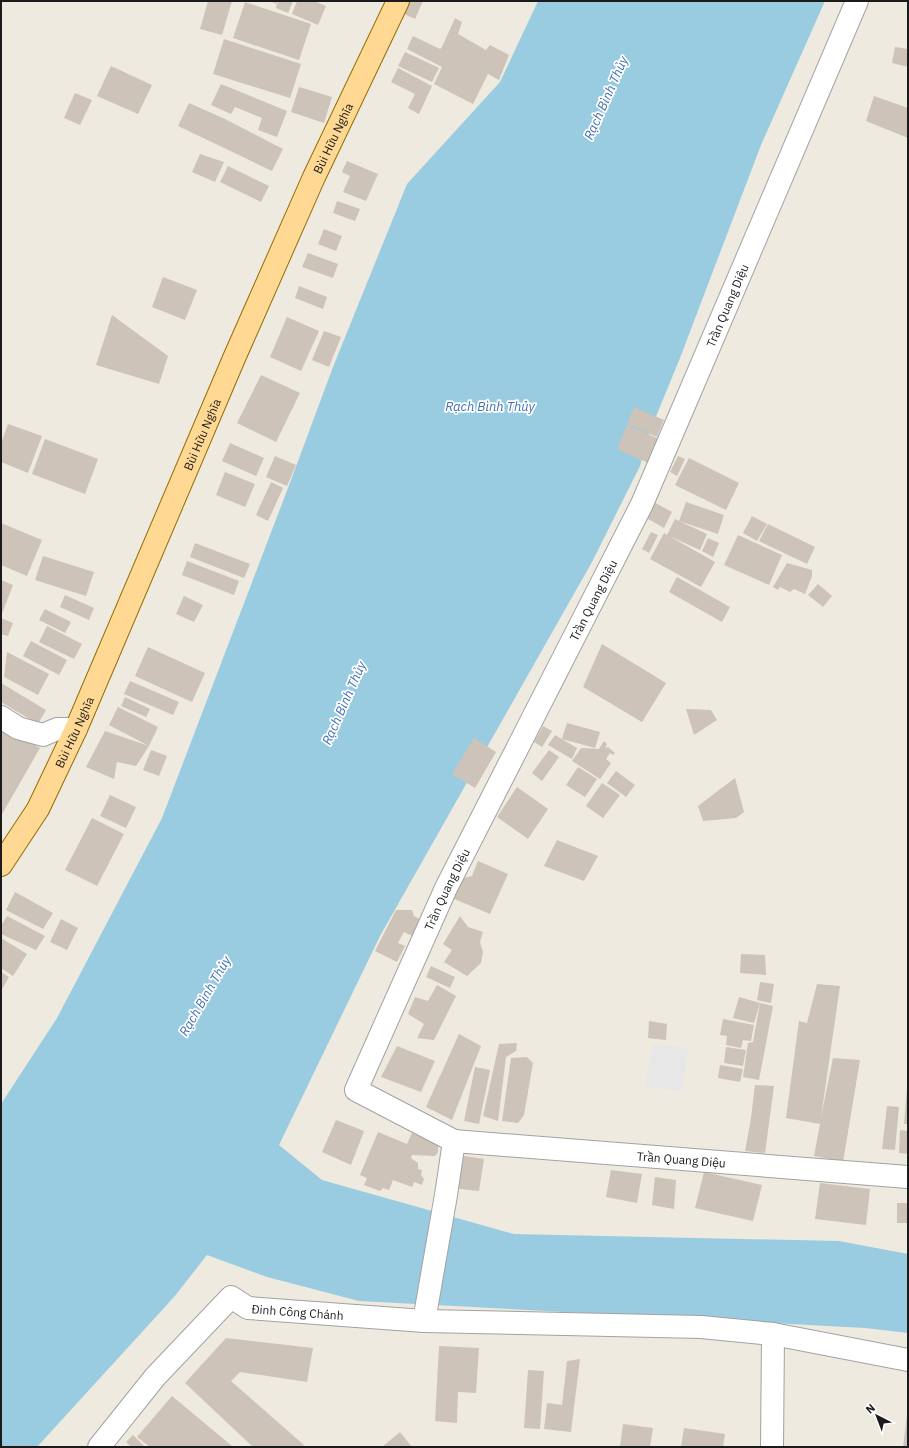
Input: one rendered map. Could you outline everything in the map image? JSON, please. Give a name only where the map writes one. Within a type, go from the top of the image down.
[{"type":"main road","name":"Bùi Hữu Nghĩa","points":[[1,865],[38,809],[76,729],[232,363],[314,177],[398,1]]},
{"type":"street","name":"Trần Quang Diệu","points":[[857,1],[642,504],[446,888],[356,1090],[454,1141],[908,1178]]},
{"type":"street","points":[[1,717],[18,728],[43,735],[57,729],[76,729]]},
{"type":"street","points":[[454,1141],[445,1204],[425,1314],[701,1327],[773,1334],[908,1360]]},
{"type":"street","name":"Đinh Công Chánh","points":[[99,1447],[155,1377],[231,1297],[248,1308],[425,1314]]},
{"type":"street","points":[[772,1447],[773,1334]]},
{"type":"shaded area","points":[[653,1044],[688,1048],[682,1091],[645,1087]]},
{"type":"water","name":"Rạch Bình Thủy","points":[[538,1],[825,1],[761,145],[680,358],[650,431],[640,466],[592,562],[380,936],[279,1145],[322,1180],[514,1234],[839,1241],[908,1254],[908,1333],[865,1328],[359,1301],[267,1277],[207,1255],[174,1297],[37,1447],[1,1447],[1,1104],[57,1018],[162,818],[333,367],[407,184],[500,82]]},
{"type":"building","points":[[208,1],[232,1],[222,35],[200,29]]},
{"type":"building","points":[[269,1],[277,1],[277,4]]},
{"type":"building","points":[[279,1],[293,1],[288,13],[276,8]]},
{"type":"building","points":[[297,1],[314,1],[326,6],[318,25],[292,14]]},
{"type":"building","points":[[410,1],[423,1],[415,19],[404,14]]},
{"type":"building","points":[[245,2],[311,24],[299,60],[233,38]]},
{"type":"building","points":[[455,18],[462,22],[458,34],[486,50],[490,45],[509,55],[499,80],[488,74],[473,104],[434,84],[442,67],[407,49],[413,36],[440,49]]},
{"type":"building","points":[[224,39],[301,64],[290,98],[213,74]]},
{"type":"building","points":[[895,47],[908,49],[908,67],[892,63]]},
{"type":"building","points":[[405,52],[439,68],[432,82],[398,66]]},
{"type":"building","points":[[111,66],[152,85],[138,114],[97,96]]},
{"type":"building","points":[[398,68],[432,86],[419,114],[408,108],[415,94],[391,82]]},
{"type":"building","points":[[221,84],[287,111],[277,137],[258,130],[262,118],[235,107],[231,114],[211,105]]},
{"type":"building","points":[[299,87],[332,97],[324,123],[291,112]]},
{"type":"building","points":[[75,93],[92,100],[80,125],[64,118]]},
{"type":"building","points":[[874,96],[908,108],[908,138],[866,121]]},
{"type":"building","points":[[189,103],[225,119],[283,149],[272,171],[178,126]]},
{"type":"building","points":[[200,154],[224,162],[215,182],[192,172]]},
{"type":"building","points":[[347,161],[378,174],[366,201],[343,192],[350,176],[342,172]]},
{"type":"building","points":[[228,166],[269,186],[261,202],[220,182]]},
{"type":"building","points":[[337,201],[360,209],[355,221],[333,213]]},
{"type":"building","points":[[324,229],[342,236],[336,251],[318,244]]},
{"type":"building","points":[[308,253],[338,264],[333,278],[302,267]]},
{"type":"building","points":[[163,277],[197,290],[185,320],[152,307]]},
{"type":"building","points":[[299,286],[327,297],[323,309],[295,298]]},
{"type":"building","points":[[112,315],[168,356],[159,384],[96,365]]},
{"type":"building","points":[[287,317],[319,331],[301,371],[270,357]]},
{"type":"building","points":[[324,331],[341,337],[329,367],[312,360]]},
{"type":"building","points":[[261,375],[300,393],[276,442],[237,423]]},
{"type":"building","points":[[634,407],[664,420],[657,437],[627,424]]},
{"type":"building","points":[[8,424],[42,436],[28,473],[1,462],[1,443]]},
{"type":"building","points":[[627,425],[664,441],[653,465],[617,449]]},
{"type":"building","points":[[45,439],[98,459],[85,494],[32,474]]},
{"type":"building","points":[[230,443],[264,458],[256,476],[222,461]]},
{"type":"building","points":[[275,456],[296,465],[287,486],[266,477]]},
{"type":"building","points":[[678,456],[685,459],[677,476],[670,472]]},
{"type":"building","points":[[689,458],[739,483],[726,510],[675,485]]},
{"type":"building","points":[[225,472],[255,484],[245,507],[216,495]]},
{"type":"building","points":[[271,482],[283,488],[268,521],[256,515]]},
{"type":"building","points":[[650,500],[672,512],[664,528],[641,515]]},
{"type":"building","points":[[686,502],[724,515],[718,534],[679,521]]},
{"type":"building","points":[[752,516],[767,524],[757,541],[743,533]]},
{"type":"building","points":[[675,519],[707,534],[700,550],[669,536],[715,562],[701,587],[650,559],[664,533],[667,535]]},
{"type":"building","points":[[1,523],[42,540],[27,576],[1,565]]},
{"type":"building","points":[[768,524],[815,547],[807,564],[759,541]]},
{"type":"building","points":[[651,532],[658,535],[649,553],[642,549]]},
{"type":"building","points":[[738,535],[782,555],[769,585],[724,565]]},
{"type":"building","points":[[708,538],[719,543],[713,557],[702,551]]},
{"type":"building","points":[[195,543],[250,564],[244,578],[190,557]]},
{"type":"building","points":[[43,556],[94,572],[86,596],[35,580]]},
{"type":"building","points":[[187,561],[239,581],[234,595],[182,575]]},
{"type":"building","points":[[787,563],[812,570],[812,576],[805,594],[794,589],[790,592],[780,587],[778,590],[773,587]]},
{"type":"building","points":[[677,577],[730,607],[722,622],[669,592]]},
{"type":"building","points":[[1,580],[13,585],[1,616]]},
{"type":"building","points":[[818,584],[832,596],[823,607],[808,595]]},
{"type":"building","points":[[65,595],[94,608],[89,620],[60,607]]},
{"type":"building","points":[[184,596],[203,605],[194,622],[176,614]]},
{"type":"building","points":[[45,609],[71,622],[65,633],[39,620]]},
{"type":"building","points":[[1,618],[13,623],[8,636],[1,634]]},
{"type":"building","points":[[47,626],[82,644],[74,659],[39,642]]},
{"type":"building","points":[[31,641],[67,660],[59,675],[23,656]]},
{"type":"building","points":[[602,644],[666,683],[642,722],[583,687]]},
{"type":"building","points":[[148,647],[205,673],[192,702],[135,676]]},
{"type":"building","points":[[7,652],[49,674],[38,695],[4,677]]},
{"type":"building","points":[[130,681],[179,702],[173,715],[124,694]]},
{"type":"building","points":[[1,683],[46,710],[38,724],[1,702]]},
{"type":"building","points":[[125,697],[150,709],[146,717],[121,706]]},
{"type":"building","points":[[118,707],[158,727],[149,746],[109,725]]},
{"type":"building","points":[[686,709],[711,710],[717,720],[694,735]]},
{"type":"building","points":[[567,723],[600,732],[595,748],[562,739]]},
{"type":"building","points":[[543,726],[552,731],[542,747],[534,742]]},
{"type":"building","points":[[1,727],[40,748],[1,816]]},
{"type":"building","points":[[105,731],[149,746],[136,766],[117,762],[114,779],[86,767]]},
{"type":"building","points":[[555,735],[577,748],[572,759],[548,745]]},
{"type":"building","points":[[474,738],[496,752],[475,788],[452,774]]},
{"type":"building","points":[[604,741],[607,744],[605,748],[608,747],[615,753],[613,755],[610,753],[606,759],[611,763],[600,779],[572,761],[581,748],[599,749]]},
{"type":"building","points":[[151,750],[167,756],[159,776],[143,770]]},
{"type":"building","points":[[549,750],[559,757],[542,781],[532,773]]},
{"type":"building","points":[[578,767],[597,779],[585,797],[566,785]]},
{"type":"building","points":[[616,771],[635,785],[626,797],[607,783]]},
{"type":"building","points":[[735,778],[744,812],[736,818],[703,821],[698,806]]},
{"type":"building","points":[[602,783],[620,795],[603,818],[586,806]]},
{"type":"building","points":[[517,787],[548,809],[528,839],[497,817]]},
{"type":"building","points":[[110,795],[136,807],[126,828],[100,816]]},
{"type":"building","points":[[92,818],[124,834],[97,886],[65,870]]},
{"type":"building","points":[[557,840],[598,856],[584,881],[544,866]]},
{"type":"building","points":[[478,861],[508,874],[490,914],[452,898],[460,879],[472,876]]},
{"type":"building","points":[[15,892],[53,913],[43,929],[6,910]]},
{"type":"building","points":[[396,910],[412,910],[414,916],[428,924],[420,940],[404,932],[398,943],[405,946],[397,962],[375,951]]},
{"type":"building","points":[[7,916],[45,936],[36,950],[1,934],[1,926]]},
{"type":"building","points":[[460,916],[468,927],[483,932],[480,942],[483,952],[481,963],[467,976],[444,962],[452,950],[443,944]]},
{"type":"building","points":[[61,919],[78,928],[67,950],[50,942]]},
{"type":"building","points":[[1,938],[27,954],[13,976],[1,968]]},
{"type":"building","points":[[741,954],[765,955],[766,975],[740,973]]},
{"type":"building","points":[[431,966],[455,977],[450,988],[426,977]]},
{"type":"building","points":[[1,972],[9,977],[1,991]]},
{"type":"building","points":[[760,982],[774,984],[771,1003],[757,1000]]},
{"type":"building","points":[[817,984],[840,986],[821,1117],[833,1058],[860,1060],[843,1162],[814,1156],[820,1124],[786,1118],[799,1021],[807,1023]]},
{"type":"building","points":[[437,985],[456,996],[434,1040],[417,1038],[424,1024],[408,1014],[415,997],[428,1001]]},
{"type":"building","points":[[739,997],[760,1003],[754,1023],[733,1018]]},
{"type":"building","points":[[760,1003],[773,1006],[759,1080],[743,1077],[748,1043],[753,1042]]},
{"type":"building","points":[[723,1019],[754,1025],[751,1041],[743,1040],[741,1048],[726,1045],[727,1036],[720,1035]]},
{"type":"building","points":[[649,1021],[667,1024],[666,1040],[648,1038]]},
{"type":"building","points":[[459,1034],[481,1046],[452,1120],[426,1107]]},
{"type":"building","points":[[517,1043],[516,1051],[506,1057],[498,1121],[483,1116],[499,1044]]},
{"type":"building","points":[[397,1046],[435,1061],[421,1092],[381,1077]]},
{"type":"building","points":[[726,1047],[746,1050],[743,1066],[724,1063]]},
{"type":"building","points":[[527,1057],[533,1063],[524,1115],[518,1123],[502,1121],[511,1058]]},
{"type":"building","points":[[720,1065],[743,1069],[740,1082],[718,1078]]},
{"type":"building","points":[[475,1067],[490,1070],[479,1124],[464,1121]]},
{"type":"building","points":[[755,1085],[774,1086],[765,1153],[745,1151]]},
{"type":"building","points":[[907,1088],[908,1124],[904,1124]]},
{"type":"building","points":[[887,1106],[899,1107],[895,1150],[882,1149]]},
{"type":"building","points":[[336,1120],[364,1131],[351,1165],[322,1152]]},
{"type":"building","points":[[900,1130],[908,1131],[908,1154],[899,1153]]},
{"type":"building","points":[[378,1132],[407,1144],[412,1133],[438,1144],[438,1152],[435,1156],[412,1155],[411,1158],[418,1163],[418,1169],[422,1170],[421,1175],[424,1179],[422,1185],[414,1182],[412,1187],[393,1180],[389,1190],[383,1188],[380,1191],[364,1185],[367,1178],[360,1175]]},
{"type":"building","points":[[458,1155],[484,1159],[479,1191],[452,1188]]},
{"type":"building","points":[[611,1170],[642,1174],[637,1203],[606,1197]]},
{"type":"building","points":[[704,1172],[762,1185],[753,1221],[695,1208]]},
{"type":"building","points":[[655,1177],[676,1180],[674,1209],[652,1205]]},
{"type":"building","points":[[820,1183],[870,1189],[866,1225],[815,1219]]},
{"type":"building","points":[[897,1203],[908,1203],[908,1223],[897,1223]]},
{"type":"building","points":[[226,1338],[313,1348],[307,1382],[240,1372],[231,1381],[304,1445],[302,1447],[253,1447],[185,1383]]},
{"type":"building","points":[[439,1346],[479,1348],[476,1393],[458,1392],[457,1423],[435,1421]]},
{"type":"building","points":[[580,1359],[571,1432],[544,1429],[547,1403],[562,1405],[567,1361]]},
{"type":"building","points":[[528,1370],[544,1371],[540,1429],[524,1428]]},
{"type":"building","points":[[172,1396],[232,1446],[150,1447],[137,1437]]},
{"type":"building","points":[[907,1415],[908,1447],[903,1447]]},
{"type":"building","points":[[623,1424],[653,1428],[650,1447],[620,1447]]},
{"type":"building","points":[[684,1428],[725,1434],[723,1447],[681,1447]]},
{"type":"building","points":[[400,1432],[412,1447],[382,1447]]},
{"type":"building","points":[[133,1435],[145,1447],[131,1447],[126,1442]]}]
